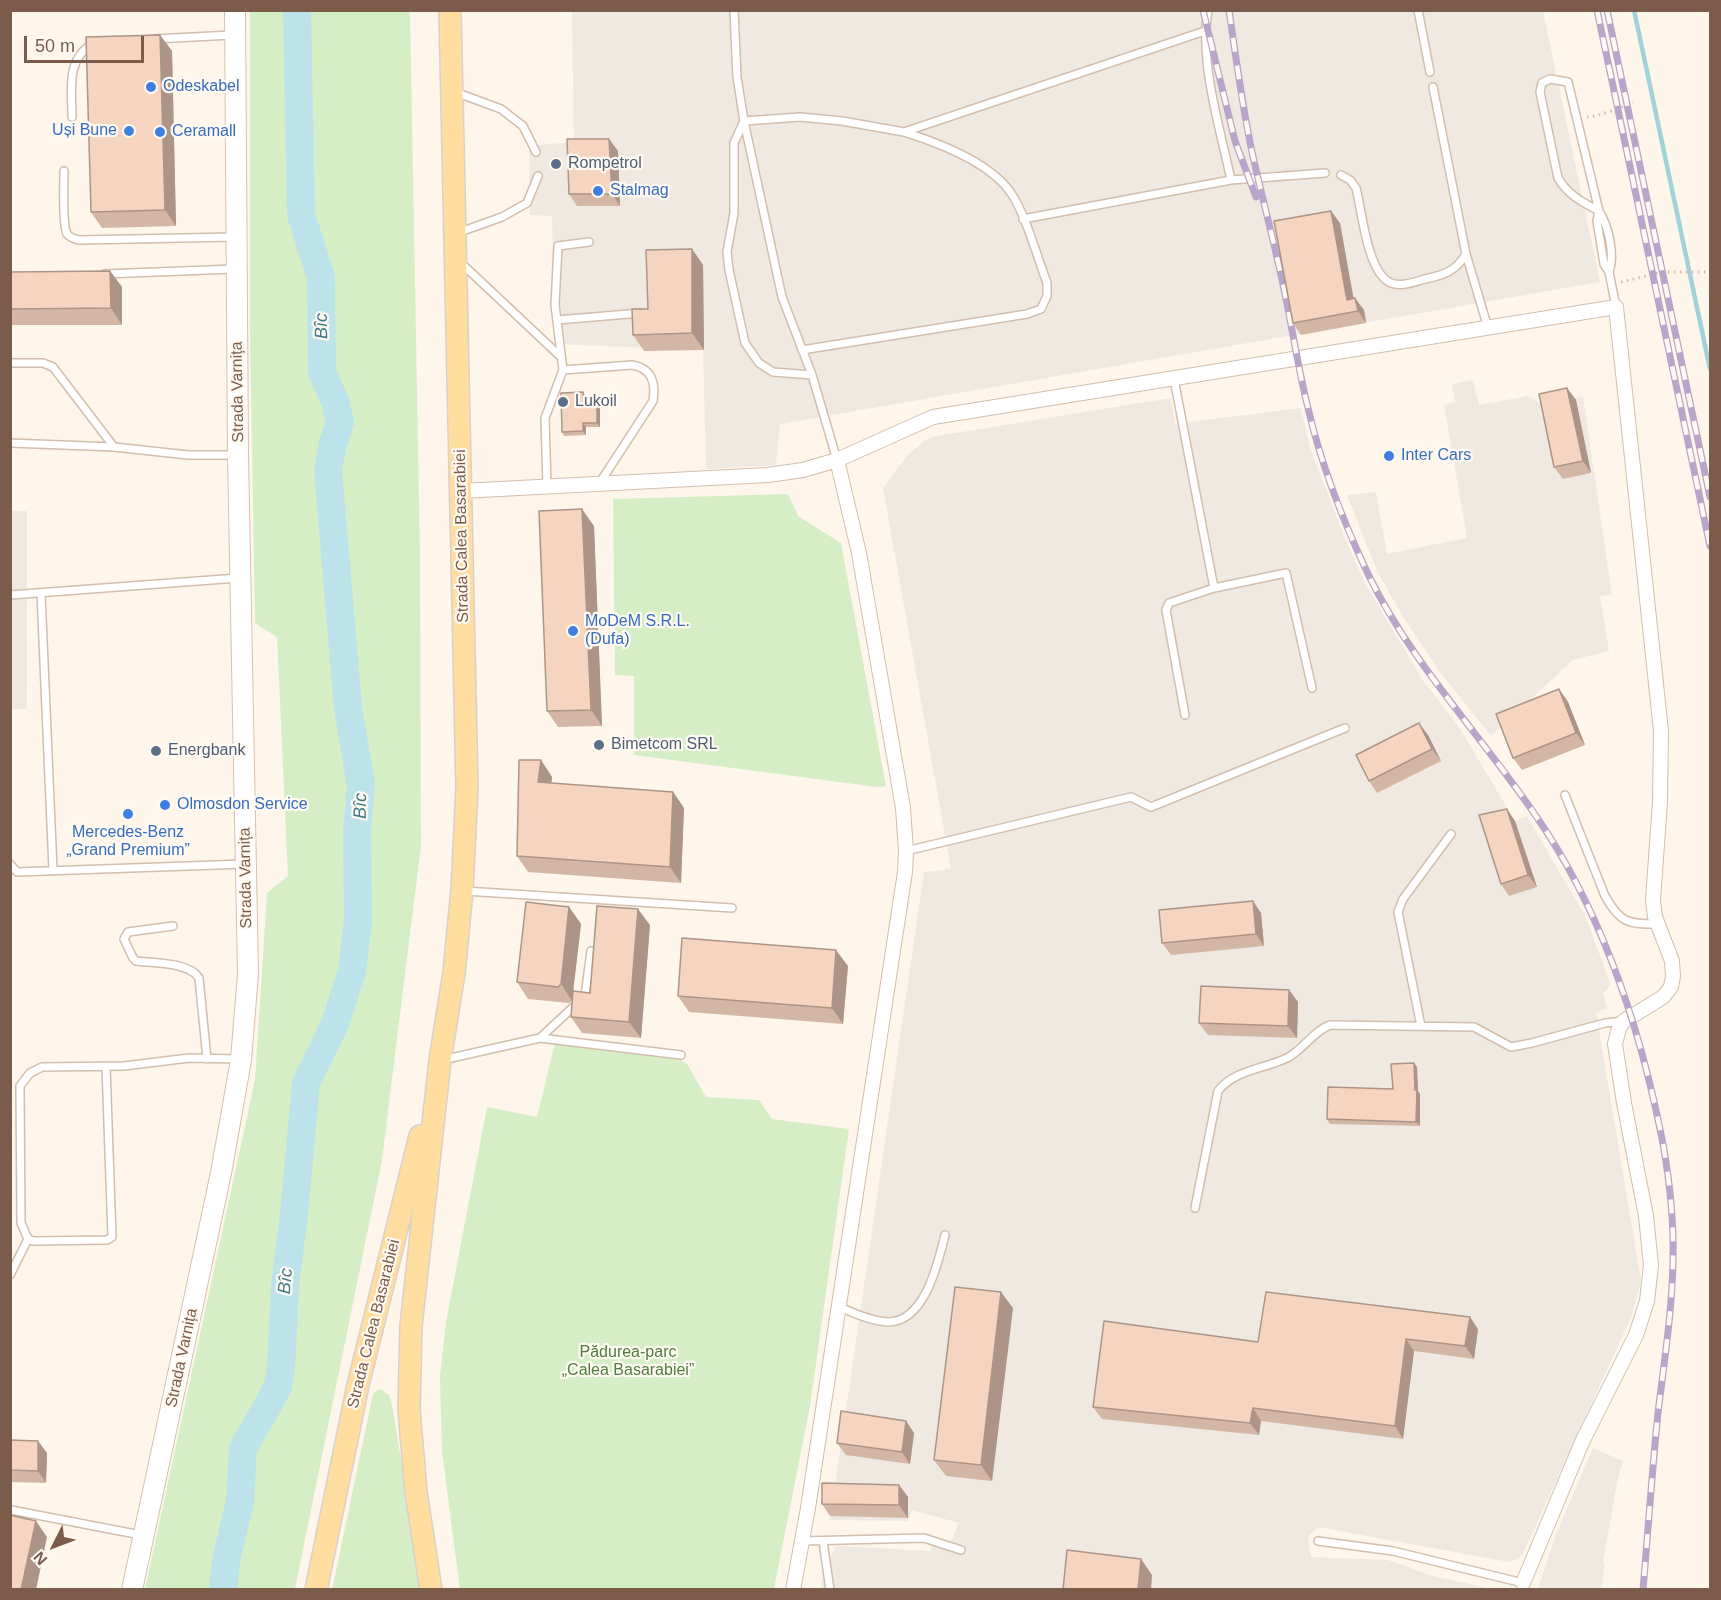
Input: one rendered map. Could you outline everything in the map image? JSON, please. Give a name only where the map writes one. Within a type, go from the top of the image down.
[{"type":"main road","name":"Strada Calea Basarabiei","points":[[431,1590],[416,1492],[409,1400],[411,1326],[440,1060],[454,973],[462,891],[467,788],[450,10]]},
{"type":"main road","name":"Strada Calea Basarabiei","points":[[316,1590],[358,1385],[440,1060]]},
{"type":"street","name":"Strada Varnița","points":[[132,1590],[214,1206],[241,1060],[248,974],[238,455],[235,10]]},
{"type":"street","points":[[460,491],[768,475],[803,470],[837,460],[933,417],[1616,307],[1661,731],[1660,802],[1653,900],[1657,924],[1672,961],[1671,987],[1663,997],[1624,1021],[1618,1028],[1615,1044],[1646,1216],[1651,1265],[1647,1301],[1636,1335],[1583,1440],[1522,1586]]},
{"type":"street","points":[[793,1590],[839,1307],[903,884],[906,851],[903,808],[859,553],[837,460]]},
{"type":"lane","points":[[734,10],[738,77],[744,121],[782,297],[812,375],[837,460]]},
{"type":"lane","points":[[1208,10],[1204,31],[1205,55],[1231,180]]},
{"type":"lane","points":[[1418,10],[1430,72]]},
{"type":"lane","points":[[903,132],[1204,31]]},
{"type":"lane","points":[[149,39],[236,35]]},
{"type":"lane","points":[[72,117],[72,72],[77,58],[84,49],[95,42],[105,41]]},
{"type":"lane","points":[[1599,212],[1578,116],[1568,82],[1550,79],[1542,83],[1540,92],[1558,178],[1564,189],[1599,212],[1605,220],[1613,262],[1609,272],[1616,307]]},
{"type":"lane","points":[[1433,87],[1466,254],[1488,328]]},
{"type":"lane","points":[[452,90],[501,109],[523,126],[536,152]]},
{"type":"lane","points":[[744,121],[800,117],[903,132],[945,145],[996,175],[1012,194],[1047,283],[1047,296],[1041,309],[1027,314],[802,350]]},
{"type":"lane","points":[[744,121],[734,143],[734,213],[727,252],[745,343],[759,363],[773,372],[812,375]]},
{"type":"lane","points":[[64,171],[65,224],[67,233],[72,238],[79,240],[236,237]]},
{"type":"lane","points":[[1023,219],[1231,180],[1325,173]]},
{"type":"lane","points":[[1341,175],[1350,180],[1356,188],[1374,263],[1380,274],[1389,282],[1400,285],[1446,274],[1460,265],[1466,254]]},
{"type":"lane","points":[[455,234],[502,217],[527,203],[538,176]]},
{"type":"lane","points":[[547,486],[545,418],[563,370],[555,305],[558,246],[589,242]]},
{"type":"lane","points":[[455,258],[561,357]]},
{"type":"lane","points":[[92,274],[237,269]]},
{"type":"lane","points":[[557,320],[644,312]]},
{"type":"lane","points":[[10,363],[43,363],[52,367],[114,447]]},
{"type":"lane","points":[[563,370],[632,365],[642,367],[648,372],[653,382],[655,392],[653,401],[599,483]]},
{"type":"lane","points":[[1174,379],[1214,588]]},
{"type":"lane","points":[[10,443],[114,447],[188,455],[238,455]]},
{"type":"lane","points":[[1185,715],[1166,609],[1169,603],[1214,588],[1286,573],[1312,688]]},
{"type":"lane","points":[[10,596],[242,578]]},
{"type":"lane","points":[[41,594],[53,870]]},
{"type":"lane","points":[[906,851],[1131,797],[1151,807],[1345,728]]},
{"type":"lane","points":[[1565,795],[1611,908],[1620,918],[1633,924],[1657,924]]},
{"type":"lane","points":[[1421,1026],[1398,912],[1403,898],[1451,834]]},
{"type":"lane","points":[[10,864],[17,872],[246,864]]},
{"type":"lane","points":[[462,891],[732,908]]},
{"type":"lane","points":[[173,926],[128,932],[124,939],[136,961],[184,967],[193,970],[199,978],[207,1059]]},
{"type":"lane","points":[[540,1038],[585,996],[591,951]]},
{"type":"lane","points":[[1195,1208],[1218,1091],[1223,1085],[1241,1074],[1288,1057],[1322,1028],[1330,1025],[1474,1027],[1511,1047],[1605,1023],[1624,1021]]},
{"type":"lane","points":[[440,1060],[540,1038],[681,1055]]},
{"type":"lane","points":[[105,1066],[112,1237],[107,1240],[33,1241],[28,1239],[21,1223],[20,1086],[30,1074],[42,1067],[105,1066],[124,1066],[189,1058],[241,1060]]},
{"type":"lane","points":[[839,1307],[877,1321],[891,1322],[909,1316],[937,1270],[945,1235]]},
{"type":"lane","points":[[10,1275],[28,1239]]},
{"type":"lane","points":[[11,1510],[144,1535]]},
{"type":"lane","points":[[802,1541],[924,1538],[961,1550]]},
{"type":"lane","points":[[823,1541],[830,1590]]},
{"type":"lane","points":[[1318,1541],[1393,1551],[1522,1586]]},
{"type":"path","points":[[1578,116],[1600,115],[1633,102]]},
{"type":"path","points":[[1611,283],[1663,272],[1710,272]]},
{"type":"shaded area","points":[[572,11],[1543,11],[1600,282],[780,424],[776,465],[706,469],[703,350],[555,344],[552,216],[530,215],[529,146],[574,142]]},
{"type":"shaded area","points":[[1473,380],[1479,405],[1528,396],[1540,403],[1583,397],[1612,595],[1600,596],[1609,651],[1573,660],[1491,736],[1440,672],[1403,617],[1377,571],[1347,495],[1376,492],[1387,554],[1467,538],[1444,405],[1455,402],[1452,384]]},
{"type":"shaded area","points":[[1171,398],[1175,424],[1301,408],[1310,447],[1346,541],[1366,585],[1424,682],[1457,724],[1515,821],[1527,816],[1586,918],[1611,985],[1603,993],[1607,1009],[1596,1012],[1641,1280],[1632,1315],[1523,1554],[1517,1559],[1509,1562],[1318,1527],[1308,1536],[1311,1557],[1388,1560],[1433,1576],[1493,1589],[820,1590],[824,1570],[836,1546],[931,1551],[932,1544],[949,1546],[959,1523],[912,1510],[908,1521],[830,1520],[924,872],[951,869],[883,488],[907,456],[925,440],[937,436]]},
{"type":"shaded area","points":[[10,511],[27,511],[27,709],[11,709]]},
{"type":"shaded area","points":[[1593,1448],[1623,1461],[1603,1562],[1605,1563],[1601,1589],[1538,1589],[1556,1534]]},
{"type":"green space","points":[[250,11],[410,11],[420,555],[421,846],[382,1160],[295,1589],[145,1589],[255,1080],[267,893],[288,876],[277,637],[255,623],[250,337]]},
{"type":"green space","points":[[788,494],[798,516],[841,543],[886,786],[877,787],[634,755],[634,676],[615,675],[613,499]]},
{"type":"green space","name":"Pădurea-parc „Calea Basarabiei”","points":[[556,1039],[671,1054],[687,1064],[706,1097],[759,1100],[772,1119],[849,1129],[810,1406],[774,1589],[460,1590],[442,1451],[440,1377],[446,1322],[487,1107],[537,1117]]},
{"type":"green space","points":[[381,1389],[389,1395],[392,1404],[422,1589],[332,1590],[373,1394]]},
{"type":"building","points":[[160,35],[165,210],[91,212],[86,37]]},
{"type":"building","name":"Stalmag","points":[[567,139],[609,139],[612,194],[569,194]]},
{"type":"building","points":[[1331,211],[1347,300],[1355,298],[1358,311],[1293,323],[1274,221]]},
{"type":"building","points":[[692,249],[692,333],[633,335],[632,309],[648,309],[646,250]]},
{"type":"building","points":[[110,271],[111,308],[10,309],[10,272]]},
{"type":"building","points":[[1567,388],[1583,461],[1554,467],[1539,394]]},
{"type":"building","points":[[583,392],[584,401],[597,401],[597,423],[583,423],[583,431],[562,432],[561,393]]},
{"type":"building","points":[[582,509],[591,710],[547,711],[539,511]]},
{"type":"building","points":[[1559,689],[1576,733],[1513,758],[1496,714]]},
{"type":"building","points":[[1419,723],[1432,749],[1369,781],[1356,755]]},
{"type":"building","points":[[519,760],[541,760],[538,782],[673,792],[670,867],[517,856]]},
{"type":"building","points":[[1507,809],[1528,875],[1501,884],[1479,815]]},
{"type":"building","points":[[1253,901],[1256,934],[1162,943],[1159,910]]},
{"type":"building","points":[[526,902],[569,907],[561,984],[558,987],[517,982]]},
{"type":"building","points":[[597,906],[638,909],[629,1022],[571,1017],[573,991],[590,993]]},
{"type":"building","points":[[682,938],[836,950],[832,1008],[678,996]]},
{"type":"building","points":[[1201,986],[1289,990],[1288,1026],[1199,1023]]},
{"type":"building","points":[[1414,1063],[1415,1090],[1417,1090],[1416,1122],[1327,1119],[1328,1087],[1393,1089],[1391,1064]]},
{"type":"building","points":[[955,1287],[1001,1292],[981,1465],[934,1460]]},
{"type":"building","points":[[1266,1292],[1470,1317],[1465,1346],[1406,1339],[1395,1426],[1253,1408],[1250,1423],[1093,1407],[1104,1321],[1258,1342]]},
{"type":"building","points":[[841,1411],[906,1421],[902,1452],[837,1443]]},
{"type":"building","points":[[10,1440],[38,1441],[38,1471],[10,1470]]},
{"type":"building","points":[[822,1483],[899,1485],[899,1505],[822,1504]]},
{"type":"building","points":[[10,1515],[36,1521],[21,1590],[10,1590]]},
{"type":"building","points":[[1067,1550],[1141,1559],[1138,1590],[1063,1590]]},
{"type":"waterway","name":"Bîc","points":[[223,1590],[226,1561],[240,1501],[243,1448],[278,1386],[281,1369],[285,1286],[306,1083],[335,1024],[352,971],[358,920],[357,831],[361,785],[348,708],[328,470],[340,422],[335,401],[322,372],[321,277],[301,215],[297,10]]},
{"type":"waterway","points":[[1634,10],[1710,369]]},
{"type":"railway","points":[[1203,10],[1235,141],[1256,197]]},
{"type":"railway","points":[[1229,10],[1248,134],[1281,275],[1304,391],[1319,450],[1341,513],[1385,607],[1426,668],[1515,786],[1560,853],[1600,932],[1631,1016],[1643,1058],[1665,1159],[1671,1203],[1673,1247],[1671,1300],[1656,1435],[1643,1590]]},
{"type":"railway","points":[[1597,10],[1710,546]]},
{"type":"railway","points":[[1607,10],[1710,497]]},
{"type":"place","name":"Odeskabel","points":[[151,87]]},
{"type":"place","name":"Uși Bune","points":[[129,131]]},
{"type":"place","name":"Ceramall","points":[[160,132]]},
{"type":"place","name":"Rompetrol","points":[[556,164]]},
{"type":"place","name":"Stalmag","points":[[598,191]]},
{"type":"place","name":"Lukoil","points":[[563,402]]},
{"type":"place","name":"Inter Cars","points":[[1389,456]]},
{"type":"place","name":"MoDeM S.R.L. (Dufa)","points":[[573,631]]},
{"type":"place","name":"Bimetcom SRL","points":[[599,745]]},
{"type":"place","name":"Energbank","points":[[156,751]]},
{"type":"place","name":"Olmosdon Service","points":[[165,805]]},
{"type":"place","name":"Mercedes-Benz „Grand Premium”","points":[[128,814]]}]
